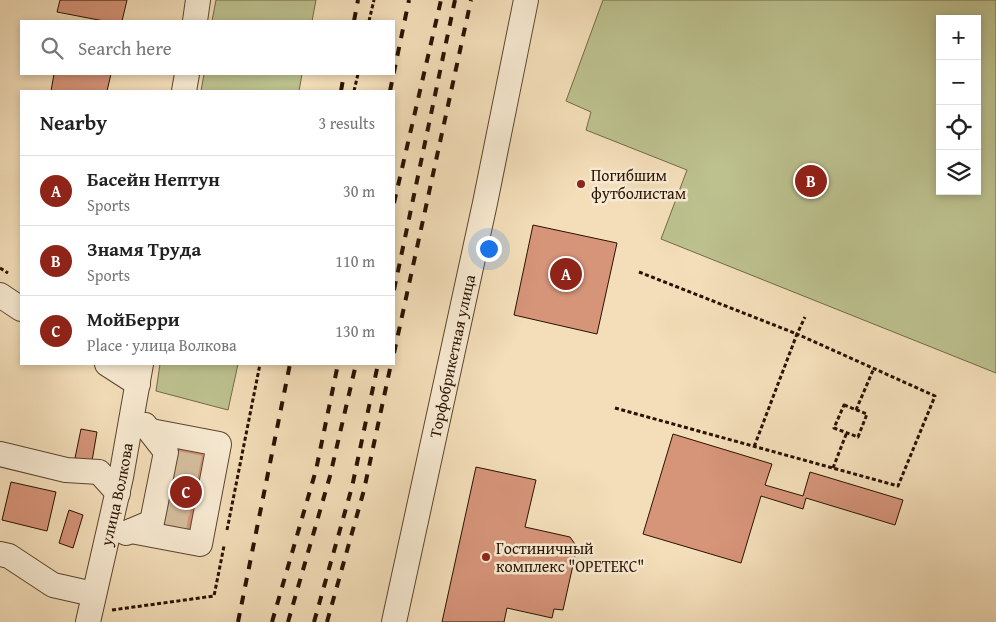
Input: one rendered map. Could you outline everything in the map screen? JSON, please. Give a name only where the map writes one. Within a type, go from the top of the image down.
[{"type":"street","points":[[195,20],[198,0]]},
{"type":"street","name":"Торфобрикетная улица","points":[[394,622],[485,203],[526,0]]},
{"type":"street","points":[[184,90],[187,75]]},
{"type":"street","points":[[0,295],[20,308]]},
{"type":"street","points":[[110,365],[140,374]]},
{"type":"street","name":"улица Волкова","points":[[88,622],[118,493],[140,374]]},
{"type":"street","points":[[107,539],[152,522],[164,488],[166,452],[151,431],[133,412]]},
{"type":"street","points":[[131,531],[200,544],[205,496],[219,444],[151,431]]},
{"type":"street","points":[[0,454],[66,470],[99,472],[118,493]]},
{"type":"street","points":[[0,554],[9,556],[53,585],[94,594]]},
{"type":"path","points":[[369,20],[374,0]]},
{"type":"path","points":[[354,90],[358,75]]},
{"type":"path","points":[[614,408],[898,486],[936,396],[797,334],[639,272]]},
{"type":"path","points":[[754,447],[797,334],[805,318]]},
{"type":"path","points":[[856,410],[874,368]]},
{"type":"path","points":[[844,405],[856,410],[867,414],[858,436],[834,428],[844,405]]},
{"type":"path","points":[[833,468],[846,432]]},
{"type":"green space","points":[[216,0],[316,0],[312,20],[212,20]]},
{"type":"green space","points":[[603,0],[996,0],[996,373],[661,239],[687,170],[586,130],[591,112],[566,101]]},
{"type":"green space","points":[[204,75],[302,75],[299,90],[201,90]]},
{"type":"green space","points":[[160,365],[238,365],[228,410],[156,391]]},
{"type":"building","points":[[60,0],[127,0],[122,20],[99,20],[57,12]]},
{"type":"building","points":[[54,75],[111,75],[107,90],[51,90]]},
{"type":"building","points":[[533,225],[617,243],[597,334],[514,315]]},
{"type":"building","points":[[81,429],[97,432],[92,461],[75,458]]},
{"type":"building","points":[[673,434],[772,464],[765,485],[803,496],[810,472],[903,500],[895,525],[806,498],[803,509],[761,496],[741,563],[643,534]]},
{"type":"building","points":[[179,448],[210,454],[194,533],[163,527]]},
{"type":"building","points":[[476,467],[536,480],[525,527],[570,537],[577,547],[563,610],[554,609],[552,618],[507,608],[504,622],[442,622]]},
{"type":"building","points":[[11,482],[56,492],[47,531],[2,520]]},
{"type":"building","points":[[69,510],[83,515],[73,548],[59,543]]},
{"type":"tunnel","points":[[176,463],[207,469]]},
{"type":"tunnel","points":[[172,479],[204,485]]},
{"type":"tunnel","points":[[168,499],[200,505]]},
{"type":"tunnel","points":[[164,517],[196,523]]},
{"type":"railway","points":[[354,20],[358,0]]},
{"type":"railway","points":[[395,67],[409,0]]},
{"type":"railway","points":[[395,199],[441,0]]},
{"type":"railway","points":[[395,285],[455,0]]},
{"type":"railway","points":[[395,348],[471,0]]},
{"type":"railway","points":[[341,90],[344,75]]},
{"type":"railway","points":[[390,90],[393,75]]},
{"type":"railway","points":[[238,622],[290,365]]},
{"type":"railway","points":[[272,622],[316,470],[338,365]]},
{"type":"railway","points":[[288,622],[330,476],[356,365]]},
{"type":"railway","points":[[314,622],[352,487],[378,365]]},
{"type":"railway","points":[[327,622],[364,490],[391,365]]},
{"type":"place","name":"Знамя Труда","points":[[811,181]]},
{"type":"place","name":"Погибшим футболистам","points":[[581,184]]},
{"type":"place","name":"Басейн Нептун","points":[[566,274]]},
{"type":"place","name":"МойБерри","points":[[186,492]]},
{"type":"place","name":"Гостиничный комплекс \"ОРЕТЕКС\"","points":[[486,557]]}]
